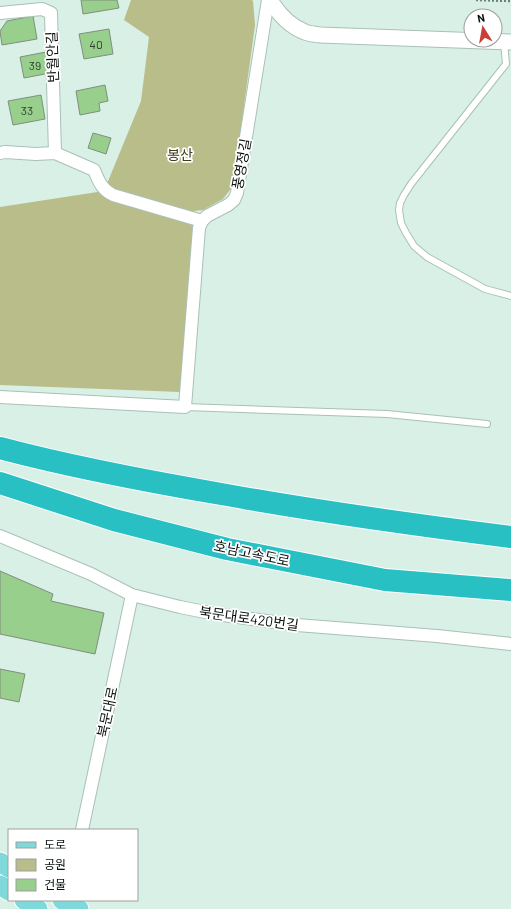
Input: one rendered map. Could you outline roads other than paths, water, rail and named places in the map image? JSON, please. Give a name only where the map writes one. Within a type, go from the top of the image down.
[{"type":"highway","points":[[0,434],[119,461],[258,486],[432,513],[511,522]]},
{"type":"highway","points":[[0,448],[45,460],[159,484],[271,503],[437,528],[511,537]]},
{"type":"highway","name":"호남고속도로","points":[[0,483],[114,520],[227,549],[385,580],[511,590]]},
{"type":"highway","points":[[385,580],[511,603]]},
{"type":"main road","points":[[26,901],[38,909]]},
{"type":"main road","points":[[63,901],[79,909]]},
{"type":"street","name":"풍영정길","points":[[269,0],[283,18],[293,26],[304,32],[320,36],[508,42]]},
{"type":"street","name":"풍영정길","points":[[202,221],[207,216],[228,205],[234,200],[237,193],[269,0]]},
{"type":"street","name":"반월안길","points":[[0,13],[42,9],[51,13],[55,153]]},
{"type":"street","points":[[0,153],[55,153],[94,170],[103,188],[113,196],[202,221],[199,228],[185,407],[0,397]]},
{"type":"street","name":"북문대로420번길","points":[[0,536],[91,574],[132,595],[215,614],[297,625],[511,644]]},
{"type":"street","name":"북문대로","points":[[82,829],[132,595]]},
{"type":"lane","points":[[508,42],[506,64],[411,184],[400,203],[399,210],[401,223],[406,233],[414,246],[427,257],[485,288],[511,296]]},
{"type":"lane","points":[[185,407],[387,414],[487,424]]},
{"type":"park label","name":"봉산","points":[[180,154]]}]
